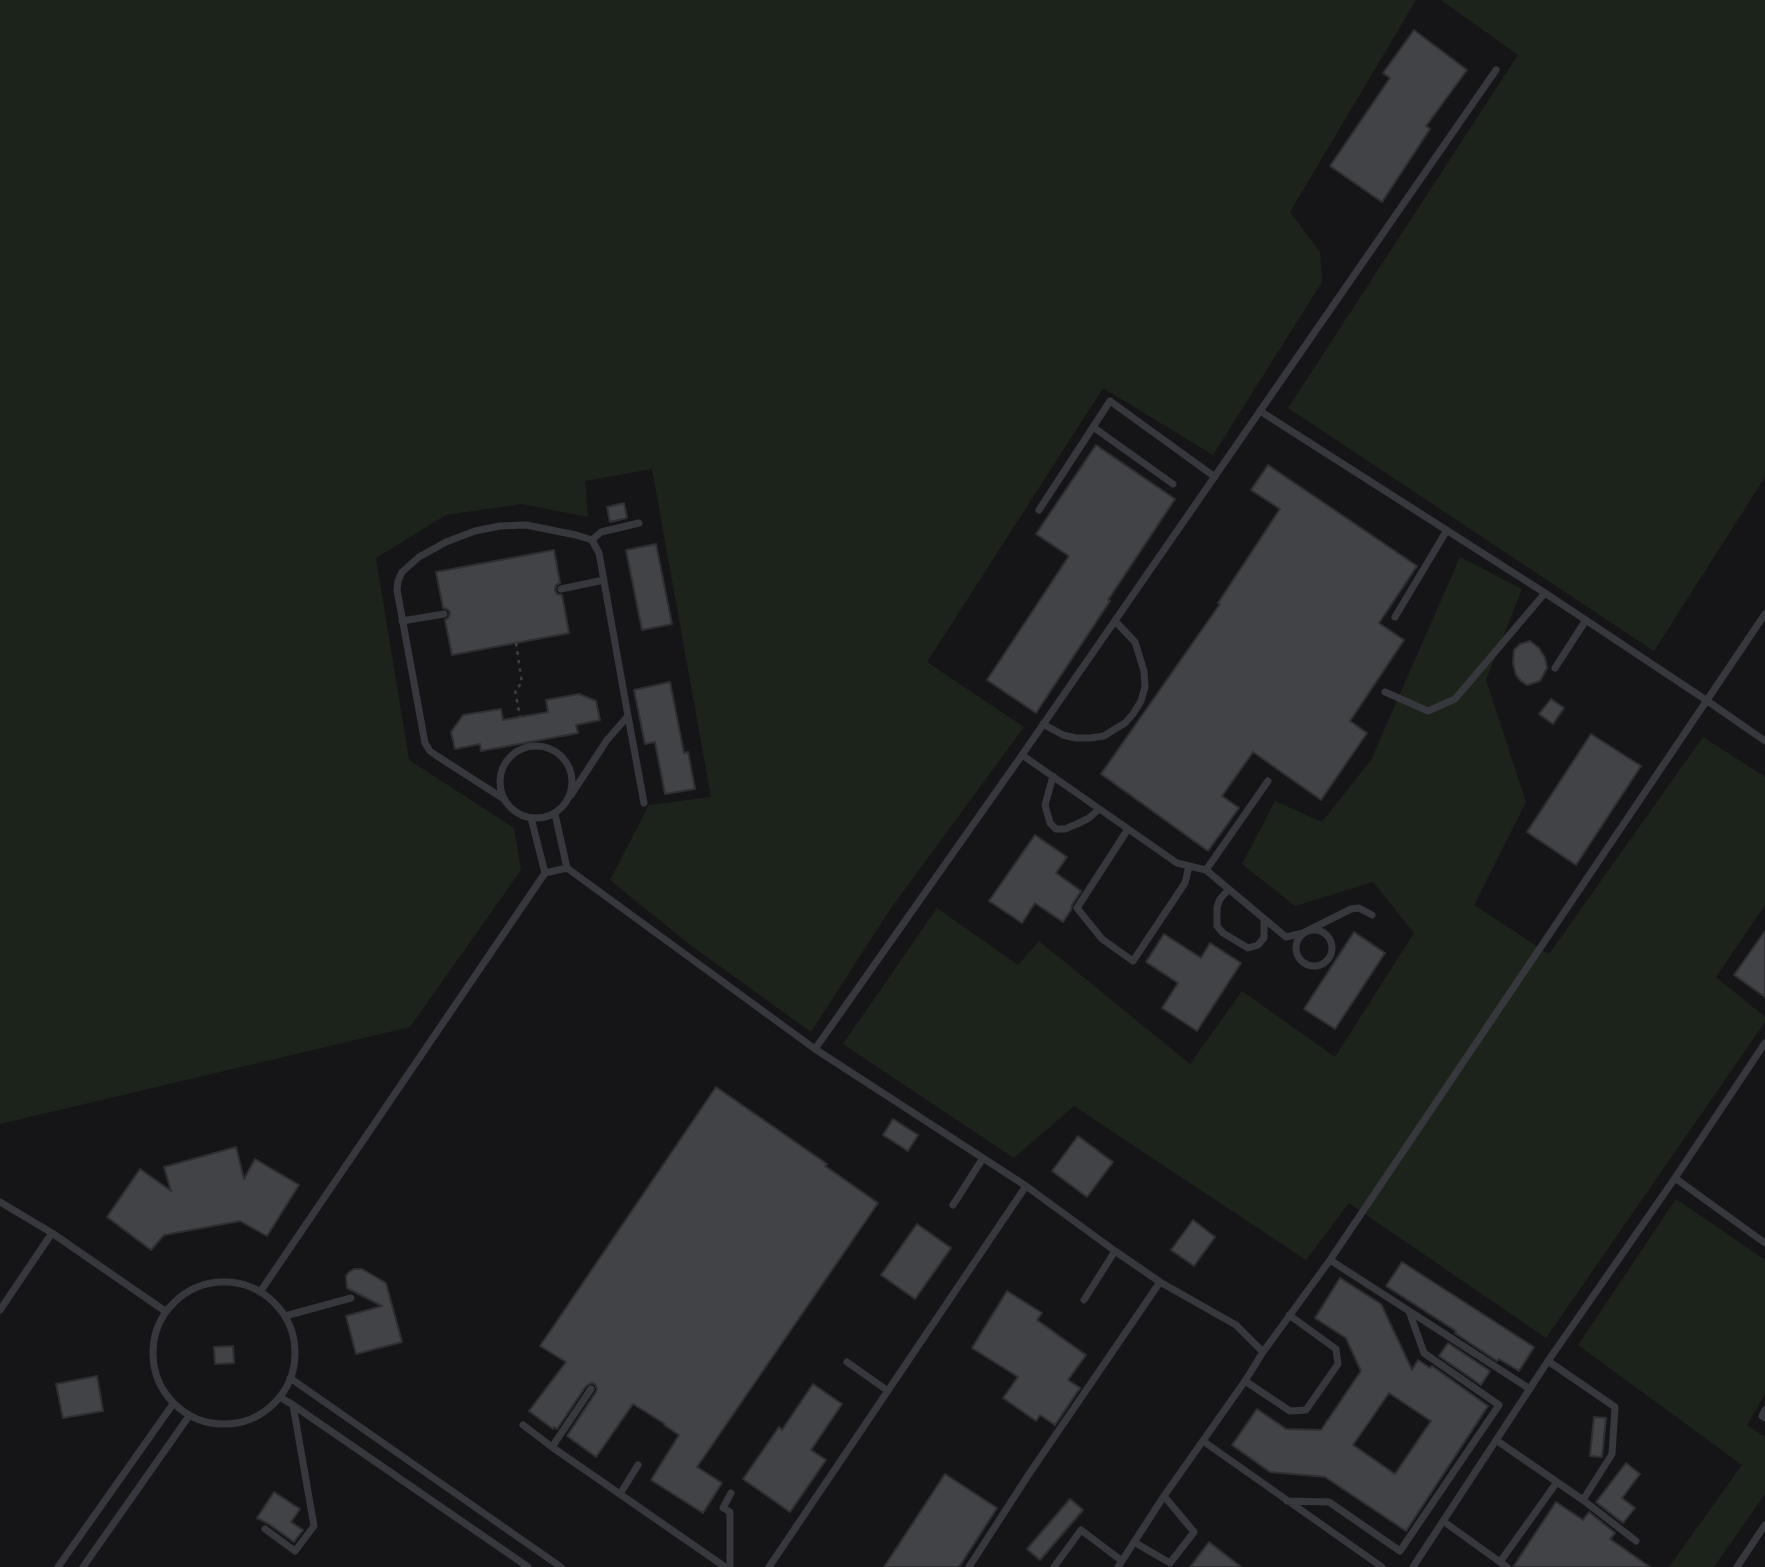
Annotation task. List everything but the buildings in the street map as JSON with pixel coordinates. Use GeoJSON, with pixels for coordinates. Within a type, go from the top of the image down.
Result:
{"type":"FeatureCollection","features":[{"type":"Feature","properties":{"kind":"lane"},"geometry":{"type":"LineString","coordinates":[[815,1049],[1044,724],[1496,70]]}},
{"type":"Feature","properties":{"kind":"lane"},"geometry":{"type":"LineString","coordinates":[[1039,510],[1110,401],[1215,477]]}},
{"type":"Feature","properties":{"kind":"lane"},"geometry":{"type":"LineString","coordinates":[[1260,411],[1545,593],[1765,741]]}},
{"type":"Feature","properties":{"kind":"lane"},"geometry":{"type":"LineString","coordinates":[[1093,427],[1173,484]]}},
{"type":"Feature","properties":{"kind":"lane"},"geometry":{"type":"LineString","coordinates":[[592,540],[601,532],[639,523]]}},
{"type":"Feature","properties":{"kind":"lane"},"geometry":{"type":"LineString","coordinates":[[504,799],[437,756],[425,743],[397,590],[402,572],[419,557],[446,542],[475,531],[526,525],[576,534],[592,540],[599,553],[644,803]]}},
{"type":"Feature","properties":{"kind":"lane"},"geometry":{"type":"LineString","coordinates":[[1395,617],[1447,530]]}},
{"type":"Feature","properties":{"kind":"lane"},"geometry":{"type":"LineString","coordinates":[[561,589],[604,580]]}},
{"type":"Feature","properties":{"kind":"lane"},"geometry":{"type":"LineString","coordinates":[[1385,692],[1428,711],[1455,699],[1545,593]]}},
{"type":"Feature","properties":{"kind":"lane"},"geometry":{"type":"LineString","coordinates":[[402,621],[444,614]]}},
{"type":"Feature","properties":{"kind":"lane"},"geometry":{"type":"LineString","coordinates":[[1054,1567],[1081,1530],[1120,1564],[1263,1352],[1330,1260],[1765,614]]}},
{"type":"Feature","properties":{"kind":"lane"},"geometry":{"type":"LineString","coordinates":[[1555,667],[1586,620]]}},
{"type":"Feature","properties":{"kind":"lane"},"geometry":{"type":"LineString","coordinates":[[1044,724],[1063,735],[1090,738],[1104,736],[1125,723],[1133,714],[1144,687],[1144,671],[1135,642],[1115,621]]}},
{"type":"Feature","properties":{"kind":"lane"},"geometry":{"type":"LineString","coordinates":[[571,795],[571,771],[557,752],[546,747],[522,748],[505,764],[500,788],[511,808],[520,815],[531,818],[544,818],[555,814],[565,806],[607,740],[628,716]]}},
{"type":"Feature","properties":{"kind":"lane"},"geometry":{"type":"LineString","coordinates":[[1022,755],[1177,863],[1206,870],[1286,937],[1303,933],[1315,930],[1321,931],[1330,939],[1332,951],[1326,961],[1316,966],[1310,965],[1298,954],[1297,943],[1303,933],[1350,909],[1359,908],[1371,915]]}},
{"type":"Feature","properties":{"kind":"lane"},"geometry":{"type":"LineString","coordinates":[[1053,776],[1045,805],[1050,823],[1056,829],[1077,824],[1099,809]]}},
{"type":"Feature","properties":{"kind":"lane"},"geometry":{"type":"LineString","coordinates":[[1206,870],[1268,780]]}},
{"type":"Feature","properties":{"kind":"lane"},"geometry":{"type":"LineString","coordinates":[[555,814],[567,868],[815,1049],[1026,1186],[1160,1282],[1236,1325],[1263,1352]]}},
{"type":"Feature","properties":{"kind":"lane"},"geometry":{"type":"LineString","coordinates":[[531,818],[545,873]]}},
{"type":"Feature","properties":{"kind":"lane"},"geometry":{"type":"LineString","coordinates":[[1128,829],[1077,908],[1102,939],[1133,961],[1185,883],[1189,866]]}},
{"type":"Feature","properties":{"kind":"lane"},"geometry":{"type":"LineString","coordinates":[[260,1292],[545,873],[567,868]]}},
{"type":"Feature","properties":{"kind":"lane"},"geometry":{"type":"LineString","coordinates":[[1229,889],[1217,907],[1217,926],[1223,933],[1248,947],[1258,945],[1264,938],[1264,918]]}},
{"type":"Feature","properties":{"kind":"lane"},"geometry":{"type":"LineString","coordinates":[[1413,1567],[1548,1361],[1765,1042]]}},
{"type":"Feature","properties":{"kind":"lane"},"geometry":{"type":"LineString","coordinates":[[953,1205],[983,1158]]}},
{"type":"Feature","properties":{"kind":"lane"},"geometry":{"type":"LineString","coordinates":[[1675,1178],[1765,1243]]}},
{"type":"Feature","properties":{"kind":"lane"},"geometry":{"type":"LineString","coordinates":[[769,1567],[1026,1186]]}},
{"type":"Feature","properties":{"kind":"lane"},"geometry":{"type":"LineString","coordinates":[[0,1202],[52,1233],[165,1311]]}},
{"type":"Feature","properties":{"kind":"lane"},"geometry":{"type":"LineString","coordinates":[[0,1310],[52,1233]]}},
{"type":"Feature","properties":{"kind":"lane"},"geometry":{"type":"LineString","coordinates":[[1083,1300],[1115,1251]]}},
{"type":"Feature","properties":{"kind":"lane"},"geometry":{"type":"LineString","coordinates":[[1330,1260],[1530,1389]]}},
{"type":"Feature","properties":{"kind":"lane"},"geometry":{"type":"LineString","coordinates":[[219,1282],[240,1283],[260,1292],[278,1306],[293,1336],[295,1357],[290,1378],[280,1397],[265,1412],[246,1421],[225,1425],[189,1416],[173,1404],[157,1379],[152,1356],[155,1333],[165,1311],[180,1296],[198,1286],[219,1282]]}},
{"type":"Feature","properties":{"kind":"lane"},"geometry":{"type":"LineString","coordinates":[[969,1567],[1160,1282]]}},
{"type":"Feature","properties":{"kind":"lane"},"geometry":{"type":"LineString","coordinates":[[285,1316],[351,1298]]}},
{"type":"Feature","properties":{"kind":"lane"},"geometry":{"type":"LineString","coordinates":[[1287,1501],[1329,1502],[1400,1550],[1499,1405],[1424,1353],[1409,1311]]}},
{"type":"Feature","properties":{"kind":"lane"},"geometry":{"type":"LineString","coordinates":[[1245,1381],[1290,1411],[1306,1410],[1338,1364],[1336,1349],[1289,1315]]}},
{"type":"Feature","properties":{"kind":"lane"},"geometry":{"type":"LineString","coordinates":[[1548,1361],[1615,1407],[1612,1454],[1583,1500]]}},
{"type":"Feature","properties":{"kind":"lane"},"geometry":{"type":"LineString","coordinates":[[847,1362],[888,1391]]}},
{"type":"Feature","properties":{"kind":"lane"},"geometry":{"type":"LineString","coordinates":[[290,1378],[561,1567]]}},
{"type":"Feature","properties":{"kind":"lane"},"geometry":{"type":"LineString","coordinates":[[552,1447],[591,1389]]}},
{"type":"Feature","properties":{"kind":"lane"},"geometry":{"type":"LineString","coordinates":[[280,1397],[528,1567]]}},
{"type":"Feature","properties":{"kind":"lane"},"geometry":{"type":"LineString","coordinates":[[58,1567],[173,1404]]}},
{"type":"Feature","properties":{"kind":"lane"},"geometry":{"type":"LineString","coordinates":[[265,1529],[295,1551],[314,1526],[293,1405]]}},
{"type":"Feature","properties":{"kind":"lane"},"geometry":{"type":"LineString","coordinates":[[1765,1410],[1762,1416],[1765,1418]]}},
{"type":"Feature","properties":{"kind":"lane"},"geometry":{"type":"LineString","coordinates":[[83,1567],[189,1416]]}},
{"type":"Feature","properties":{"kind":"lane"},"geometry":{"type":"LineString","coordinates":[[523,1424],[725,1567]]}},
{"type":"Feature","properties":{"kind":"lane"},"geometry":{"type":"LineString","coordinates":[[1496,1440],[1583,1500],[1636,1541]]}},
{"type":"Feature","properties":{"kind":"lane"},"geometry":{"type":"LineString","coordinates":[[1203,1441],[1382,1567]]}},
{"type":"Feature","properties":{"kind":"lane"},"geometry":{"type":"LineString","coordinates":[[620,1494],[638,1465]]}},
{"type":"Feature","properties":{"kind":"lane"},"geometry":{"type":"LineString","coordinates":[[1443,1521],[1503,1565],[1557,1482]]}},
{"type":"Feature","properties":{"kind":"lane"},"geometry":{"type":"LineString","coordinates":[[730,1567],[730,1513],[723,1508],[731,1493]]}},
{"type":"Feature","properties":{"kind":"lane"},"geometry":{"type":"LineString","coordinates":[[1134,1542],[1170,1563],[1194,1532],[1164,1496]]}},
{"type":"Feature","properties":{"kind":"lane"},"geometry":{"type":"LineString","coordinates":[[1737,1567],[1765,1525]]}},
{"type":"Feature","properties":{"kind":"path"},"geometry":{"type":"LineString","coordinates":[[516,643],[522,683],[515,690],[520,716]]}},
{"type":"Feature","properties":{"kind":"shaded area"},"geometry":{"type":"Polygon","coordinates":[[[0,0],[1416,0],[1290,212],[1320,252],[1322,282],[1213,455],[1103,388],[927,662],[1024,727],[891,908],[811,1032],[689,944],[610,880],[649,805],[711,797],[652,469],[585,481],[588,517],[522,504],[446,515],[376,558],[409,760],[514,828],[521,870],[410,1027],[0,1124],[0,0]]]}},
{"type":"Feature","properties":{"kind":"shaded area"},"geometry":{"type":"Polygon","coordinates":[[[1441,0],[1765,0],[1765,477],[1654,651],[1288,408],[1518,55],[1441,0]]]}},
{"type":"Feature","properties":{"kind":"shaded area"},"geometry":{"type":"Polygon","coordinates":[[[1460,557],[1522,589],[1486,680],[1526,802],[1474,905],[1549,954],[1703,737],[1765,777],[1765,905],[1716,977],[1765,1017],[1765,1022],[1546,1338],[1349,1203],[1306,1260],[1074,1106],[1014,1158],[843,1044],[937,908],[1018,965],[1039,941],[1190,1064],[1242,991],[1335,1057],[1414,933],[1373,882],[1295,906],[1242,864],[1275,801],[1322,822],[1371,760],[1460,557]]]}},
{"type":"Feature","properties":{"kind":"shaded area"},"geometry":{"type":"Polygon","coordinates":[[[1676,1199],[1765,1260],[1765,1394],[1747,1425],[1765,1437],[1765,1494],[1714,1567],[1669,1567],[1742,1465],[1578,1345],[1676,1199]]]}}]}
